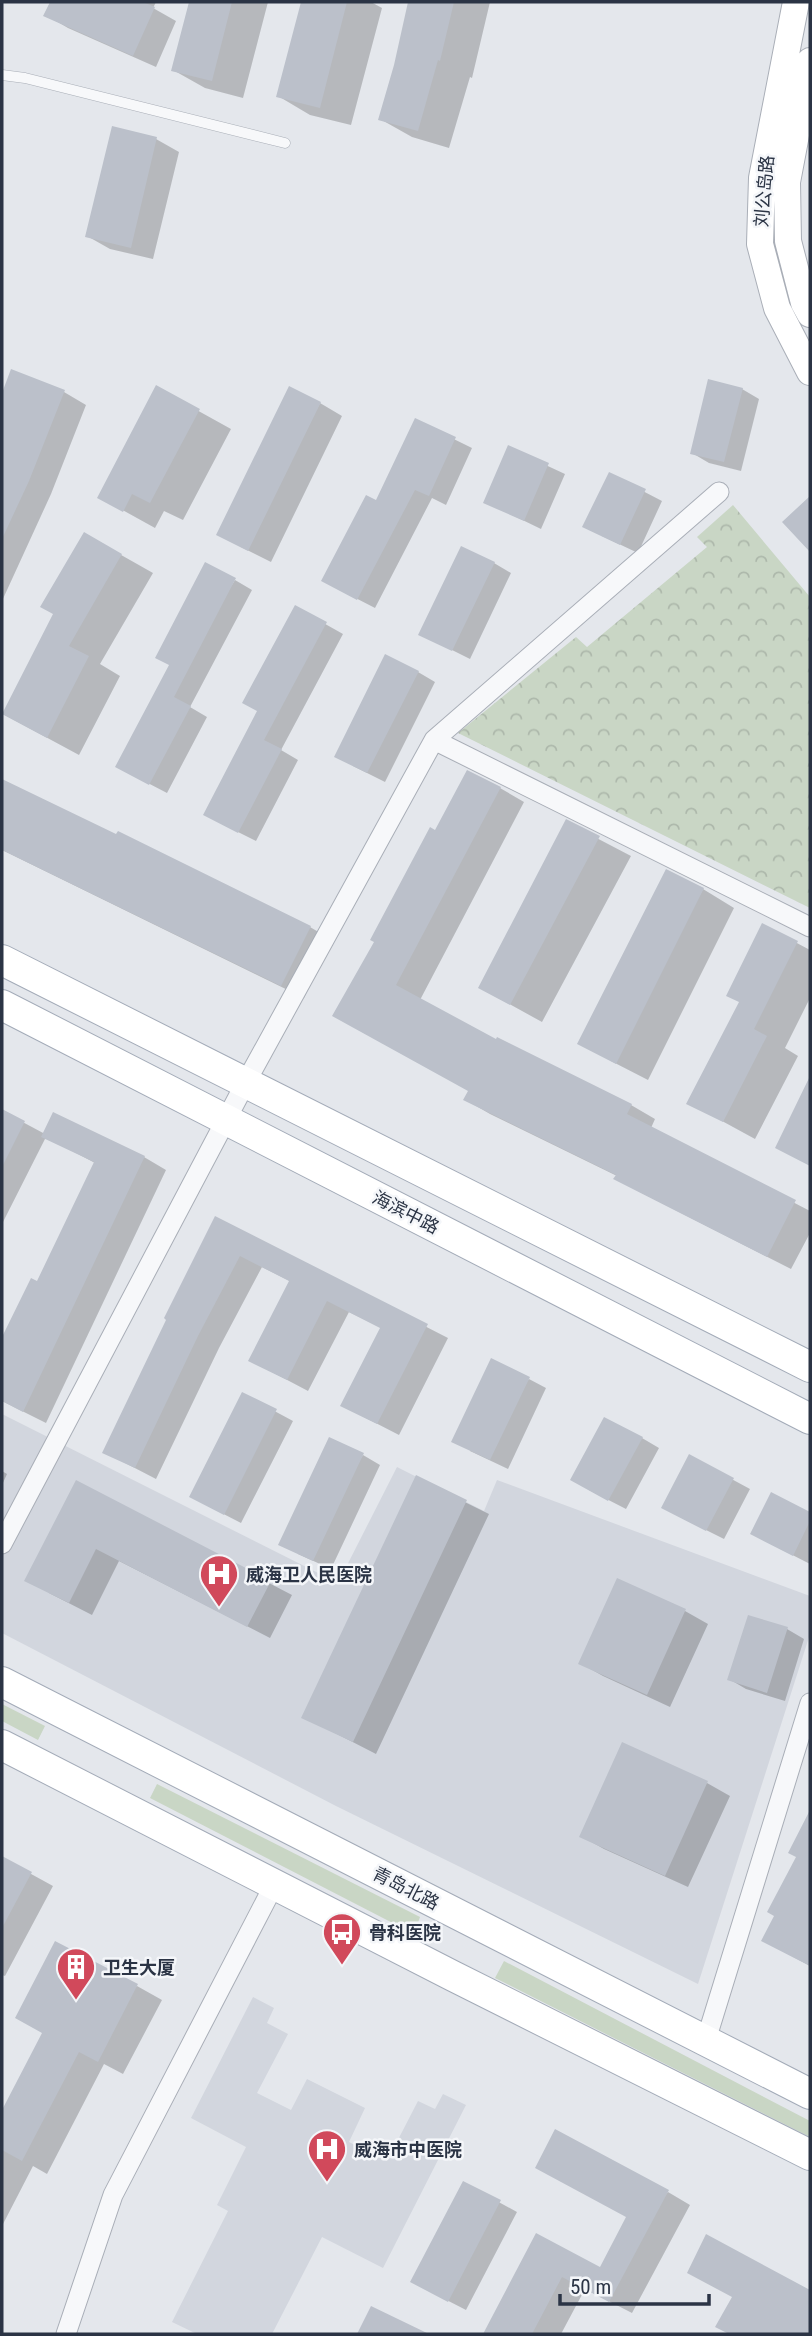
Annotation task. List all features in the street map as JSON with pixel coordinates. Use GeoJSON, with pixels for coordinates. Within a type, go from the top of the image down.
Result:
{"type":"FeatureCollection","features":[{"type":"Feature","properties":{"kind":"main road","name":"刘公岛路"},"geometry":{"type":"LineString","coordinates":[[796,2],[762,178],[760,244],[777,308],[810,372]]}},
{"type":"Feature","properties":{"kind":"main road","name":"刘公岛路"},"geometry":{"type":"LineString","coordinates":[[810,61],[787,182],[788,242],[804,303],[810,314]]}},
{"type":"Feature","properties":{"kind":"main road"},"geometry":{"type":"LineString","coordinates":[[2,960],[810,1367]]}},
{"type":"Feature","properties":{"kind":"main road","name":"海滨中路"},"geometry":{"type":"LineString","coordinates":[[2,1005],[810,1419]]}},
{"type":"Feature","properties":{"kind":"main road","name":"青岛北路"},"geometry":{"type":"LineString","coordinates":[[2,1682],[810,2094]]}},
{"type":"Feature","properties":{"kind":"main road"},"geometry":{"type":"LineString","coordinates":[[2,1745],[810,2155]]}},
{"type":"Feature","properties":{"kind":"street"},"geometry":{"type":"LineString","coordinates":[[2,1544],[246,1082],[434,740],[719,492]]}},
{"type":"Feature","properties":{"kind":"street"},"geometry":{"type":"LineString","coordinates":[[434,740],[810,927]]}},
{"type":"Feature","properties":{"kind":"street"},"geometry":{"type":"LineString","coordinates":[[706,2040],[810,1703]]}},
{"type":"Feature","properties":{"kind":"street"},"geometry":{"type":"LineString","coordinates":[[66,2334],[113,2195],[274,1885]]}},
{"type":"Feature","properties":{"kind":"lane"},"geometry":{"type":"LineString","coordinates":[[2,75],[25,78],[285,143]]}},
{"type":"Feature","properties":{"kind":"shaded area"},"geometry":{"type":"Polygon","coordinates":[[[2,1414],[338,1583],[397,1467],[484,1511],[497,1480],[810,1596],[810,1634],[698,1984],[336,1806],[2,1633],[2,1414]]]}},
{"type":"Feature","properties":{"kind":"shaded area","name":"威海市中医院"},"geometry":{"type":"Polygon","coordinates":[[[253,1997],[274,2008],[267,2023],[288,2034],[257,2093],[291,2110],[307,2079],[365,2108],[349,2142],[387,2161],[418,2101],[435,2109],[443,2094],[466,2105],[383,2268],[322,2237],[272,2334],[197,2334],[172,2322],[228,2211],[217,2205],[246,2147],[191,2118],[253,1997]]]}},
{"type":"Feature","properties":{"kind":"green space"},"geometry":{"type":"Polygon","coordinates":[[[733,505],[810,597],[810,908],[458,733],[576,637],[587,647],[707,547],[697,537],[733,505]]]}},
{"type":"Feature","properties":{"kind":"green space"},"geometry":{"type":"Polygon","coordinates":[[[2,1704],[45,1726],[38,1740],[2,1721],[2,1704]]]}},
{"type":"Feature","properties":{"kind":"green space"},"geometry":{"type":"Polygon","coordinates":[[[157,1784],[420,1917],[414,1934],[150,1798],[157,1784]]]}},
{"type":"Feature","properties":{"kind":"green space"},"geometry":{"type":"Polygon","coordinates":[[[504,1961],[810,2121],[810,2137],[495,1978],[504,1961]]]}},
{"type":"Feature","properties":{"kind":"building"},"geometry":{"type":"Polygon","coordinates":[[[50,2],[143,2],[155,7],[133,56],[43,16],[50,2]]]}},
{"type":"Feature","properties":{"kind":"building"},"geometry":{"type":"Polygon","coordinates":[[[189,2],[232,2],[212,81],[171,71],[189,2]]]}},
{"type":"Feature","properties":{"kind":"building"},"geometry":{"type":"Polygon","coordinates":[[[301,2],[347,2],[320,108],[276,97],[301,2]]]}},
{"type":"Feature","properties":{"kind":"building"},"geometry":{"type":"Polygon","coordinates":[[[408,2],[454,2],[440,61],[438,60],[418,131],[378,120],[408,2]]]}},
{"type":"Feature","properties":{"kind":"building"},"geometry":{"type":"Polygon","coordinates":[[[112,126],[157,137],[131,248],[85,237],[112,126]]]}},
{"type":"Feature","properties":{"kind":"building"},"geometry":{"type":"Polygon","coordinates":[[[11,369],[65,390],[29,481],[2,539],[2,393],[11,369]]]}},
{"type":"Feature","properties":{"kind":"building"},"geometry":{"type":"Polygon","coordinates":[[[708,379],[743,388],[724,462],[690,454],[708,379]]]}},
{"type":"Feature","properties":{"kind":"building"},"geometry":{"type":"Polygon","coordinates":[[[156,385],[200,409],[150,503],[132,494],[123,512],[97,498],[156,385]]]}},
{"type":"Feature","properties":{"kind":"building"},"geometry":{"type":"Polygon","coordinates":[[[289,386],[321,402],[248,551],[216,535],[289,386]]]}},
{"type":"Feature","properties":{"kind":"building"},"geometry":{"type":"Polygon","coordinates":[[[415,418],[456,437],[429,496],[415,490],[357,600],[321,581],[366,495],[376,500],[415,418]]]}},
{"type":"Feature","properties":{"kind":"building"},"geometry":{"type":"Polygon","coordinates":[[[508,445],[549,463],[524,521],[483,503],[508,445]]]}},
{"type":"Feature","properties":{"kind":"building"},"geometry":{"type":"Polygon","coordinates":[[[609,472],[646,489],[620,545],[582,527],[609,472]]]}},
{"type":"Feature","properties":{"kind":"building"},"geometry":{"type":"Polygon","coordinates":[[[810,496],[810,552],[782,522],[810,496]]]}},
{"type":"Feature","properties":{"kind":"building"},"geometry":{"type":"Polygon","coordinates":[[[84,532],[122,554],[69,646],[89,656],[47,738],[2,714],[53,614],[40,607],[84,532]]]}},
{"type":"Feature","properties":{"kind":"building"},"geometry":{"type":"Polygon","coordinates":[[[461,546],[495,562],[452,651],[418,635],[461,546]]]}},
{"type":"Feature","properties":{"kind":"building"},"geometry":{"type":"Polygon","coordinates":[[[205,562],[236,578],[174,697],[191,706],[149,785],[115,767],[169,665],[155,658],[205,562]]]}},
{"type":"Feature","properties":{"kind":"building"},"geometry":{"type":"Polygon","coordinates":[[[295,605],[327,622],[264,740],[282,749],[238,833],[203,815],[257,711],[242,703],[295,605]]]}},
{"type":"Feature","properties":{"kind":"building"},"geometry":{"type":"Polygon","coordinates":[[[385,654],[419,671],[367,773],[334,757],[385,654]]]}},
{"type":"Feature","properties":{"kind":"building"},"geometry":{"type":"Polygon","coordinates":[[[467,770],[501,787],[396,985],[496,1039],[497,1037],[632,1104],[627,1114],[796,1200],[767,1257],[613,1179],[616,1175],[463,1100],[468,1091],[332,1016],[374,942],[370,940],[430,827],[435,830],[467,770]]]}},
{"type":"Feature","properties":{"kind":"building"},"geometry":{"type":"Polygon","coordinates":[[[2,779],[116,834],[118,831],[311,926],[281,986],[2,850],[2,779]]]}},
{"type":"Feature","properties":{"kind":"building"},"geometry":{"type":"Polygon","coordinates":[[[566,819],[600,836],[510,1005],[478,988],[566,819]]]}},
{"type":"Feature","properties":{"kind":"building"},"geometry":{"type":"Polygon","coordinates":[[[666,869],[704,888],[616,1064],[577,1044],[666,869]]]}},
{"type":"Feature","properties":{"kind":"building"},"geometry":{"type":"Polygon","coordinates":[[[762,923],[798,941],[754,1029],[767,1036],[723,1122],[686,1104],[739,1002],[726,996],[762,923]]]}},
{"type":"Feature","properties":{"kind":"building"},"geometry":{"type":"Polygon","coordinates":[[[810,1076],[810,1166],[775,1148],[810,1076]]]}},
{"type":"Feature","properties":{"kind":"building"},"geometry":{"type":"Polygon","coordinates":[[[2,1109],[25,1121],[2,1167],[2,1109]]]}},
{"type":"Feature","properties":{"kind":"building"},"geometry":{"type":"Polygon","coordinates":[[[53,1112],[145,1156],[23,1412],[2,1401],[2,1337],[31,1278],[37,1281],[94,1162],[41,1137],[53,1112]]]}},
{"type":"Feature","properties":{"kind":"building"},"geometry":{"type":"Polygon","coordinates":[[[215,1216],[428,1324],[377,1424],[340,1406],[380,1328],[327,1301],[287,1380],[248,1361],[289,1281],[240,1256],[198,1336],[135,1468],[102,1453],[166,1320],[164,1318],[215,1216]]]}},
{"type":"Feature","properties":{"kind":"building"},"geometry":{"type":"Polygon","coordinates":[[[491,1358],[530,1377],[490,1460],[451,1442],[491,1358]]]}},
{"type":"Feature","properties":{"kind":"building"},"geometry":{"type":"Polygon","coordinates":[[[242,1392],[277,1409],[224,1515],[189,1497],[242,1392]]]}},
{"type":"Feature","properties":{"kind":"building"},"geometry":{"type":"Polygon","coordinates":[[[604,1417],[643,1437],[608,1501],[570,1480],[604,1417]]]}},
{"type":"Feature","properties":{"kind":"building"},"geometry":{"type":"Polygon","coordinates":[[[329,1437],[364,1453],[313,1561],[278,1545],[329,1437]]]}},
{"type":"Feature","properties":{"kind":"building"},"geometry":{"type":"Polygon","coordinates":[[[689,1454],[734,1478],[706,1531],[661,1508],[689,1454]]]}},
{"type":"Feature","properties":{"kind":"building"},"geometry":{"type":"Polygon","coordinates":[[[416,1475],[467,1500],[353,1742],[301,1718],[416,1475]]]}},
{"type":"Feature","properties":{"kind":"building"},"geometry":{"type":"Polygon","coordinates":[[[76,1480],[271,1581],[247,1627],[96,1549],[69,1603],[24,1581],[76,1480]]]}},
{"type":"Feature","properties":{"kind":"building"},"geometry":{"type":"Polygon","coordinates":[[[771,1492],[810,1512],[810,1521],[793,1556],[750,1534],[771,1492]]]}},
{"type":"Feature","properties":{"kind":"building"},"geometry":{"type":"Polygon","coordinates":[[[617,1578],[686,1609],[647,1695],[578,1664],[617,1578]]]}},
{"type":"Feature","properties":{"kind":"building"},"geometry":{"type":"Polygon","coordinates":[[[748,1615],[788,1627],[767,1693],[727,1680],[748,1615]]]}},
{"type":"Feature","properties":{"kind":"building"},"geometry":{"type":"Polygon","coordinates":[[[622,1742],[708,1781],[665,1876],[579,1837],[622,1742]]]}},
{"type":"Feature","properties":{"kind":"building"},"geometry":{"type":"Polygon","coordinates":[[[810,1810],[810,1966],[761,1941],[774,1916],[767,1912],[796,1857],[788,1853],[810,1810]]]}},
{"type":"Feature","properties":{"kind":"building"},"geometry":{"type":"Polygon","coordinates":[[[2,1856],[32,1872],[2,1928],[2,1856]]]}},
{"type":"Feature","properties":{"kind":"building","name":"卫生大厦"},"geometry":{"type":"Polygon","coordinates":[[[55,1941],[138,1984],[98,2062],[79,2052],[22,2161],[2,2150],[2,2110],[42,2033],[15,2018],[55,1941]]]}},
{"type":"Feature","properties":{"kind":"building"},"geometry":{"type":"Polygon","coordinates":[[[555,2129],[669,2190],[609,2302],[562,2277],[532,2334],[483,2334],[536,2233],[600,2267],[626,2217],[535,2168],[555,2129]]]}},
{"type":"Feature","properties":{"kind":"building"},"geometry":{"type":"Polygon","coordinates":[[[463,2181],[501,2200],[448,2302],[410,2282],[463,2181]]]}},
{"type":"Feature","properties":{"kind":"building"},"geometry":{"type":"Polygon","coordinates":[[[706,2234],[810,2290],[810,2334],[729,2334],[715,2327],[732,2297],[687,2273],[706,2234]]]}},
{"type":"Feature","properties":{"kind":"building"},"geometry":{"type":"Polygon","coordinates":[[[371,2306],[429,2334],[357,2334],[371,2306]]]}},
{"type":"Feature","properties":{"kind":"place","name":"威海卫人民医院"},"geometry":{"type":"Point","coordinates":[219,1608]}},
{"type":"Feature","properties":{"kind":"place","name":"骨科医院"},"geometry":{"type":"Point","coordinates":[342,1966]}},
{"type":"Feature","properties":{"kind":"place","name":"卫生大厦"},"geometry":{"type":"Point","coordinates":[76,2001]}},
{"type":"Feature","properties":{"kind":"place","name":"威海市中医院"},"geometry":{"type":"Point","coordinates":[327,2183]}}]}
